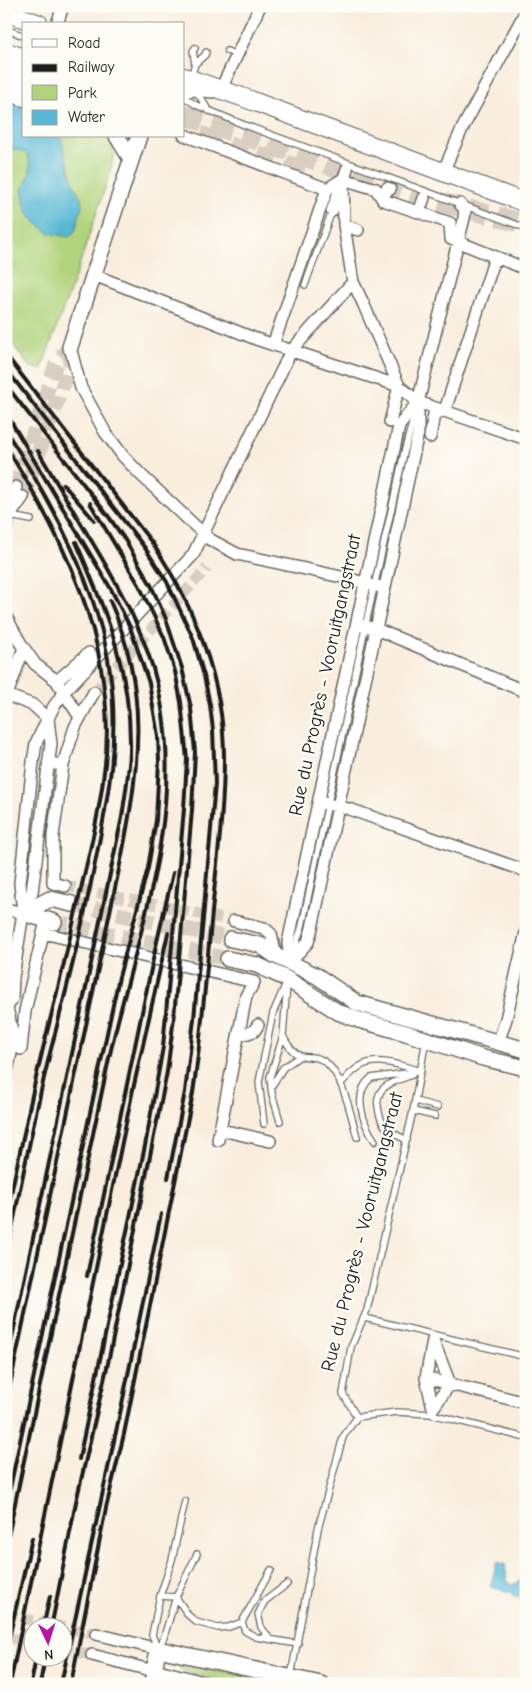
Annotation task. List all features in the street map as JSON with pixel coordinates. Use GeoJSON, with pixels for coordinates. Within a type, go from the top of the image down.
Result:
{"type":"FeatureCollection","features":[{"type":"Feature","properties":{"kind":"highway"},"geometry":{"type":"LineString","coordinates":[[6,53],[22,59]]}},
{"type":"Feature","properties":{"kind":"highway"},"geometry":{"type":"LineString","coordinates":[[6,72],[22,77]]}},
{"type":"Feature","properties":{"kind":"highway"},"geometry":{"type":"LineString","coordinates":[[6,89],[22,95]]}},
{"type":"Feature","properties":{"kind":"main road"},"geometry":{"type":"LineString","coordinates":[[6,12],[34,22]]}},
{"type":"Feature","properties":{"kind":"main road"},"geometry":{"type":"LineString","coordinates":[[188,83],[242,98],[526,203]]}},
{"type":"Feature","properties":{"kind":"street"},"geometry":{"type":"LineString","coordinates":[[58,22],[63,6]]}},
{"type":"Feature","properties":{"kind":"street"},"geometry":{"type":"LineString","coordinates":[[220,91],[232,53],[260,6]]}},
{"type":"Feature","properties":{"kind":"street"},"geometry":{"type":"LineString","coordinates":[[443,172],[462,129],[526,11]]}},
{"type":"Feature","properties":{"kind":"street"},"geometry":{"type":"LineString","coordinates":[[185,135],[327,189]]}},
{"type":"Feature","properties":{"kind":"street"},"geometry":{"type":"LineString","coordinates":[[118,138],[131,159]]}},
{"type":"Feature","properties":{"kind":"street"},"geometry":{"type":"LineString","coordinates":[[138,138],[70,347],[81,388],[105,432],[123,456],[204,534],[218,545],[238,554],[375,585]]}},
{"type":"Feature","properties":{"kind":"street"},"geometry":{"type":"LineString","coordinates":[[273,344],[327,189],[346,170]]}},
{"type":"Feature","properties":{"kind":"street"},"geometry":{"type":"LineString","coordinates":[[346,170],[376,189],[383,200],[450,223],[451,239],[526,269]]}},
{"type":"Feature","properties":{"kind":"street"},"geometry":{"type":"LineString","coordinates":[[332,211],[346,170]]}},
{"type":"Feature","properties":{"kind":"street"},"geometry":{"type":"LineString","coordinates":[[346,170],[344,225],[353,282],[399,386],[390,422]]}},
{"type":"Feature","properties":{"kind":"street"},"geometry":{"type":"LineString","coordinates":[[383,200],[387,188],[390,189]]}},
{"type":"Feature","properties":{"kind":"street"},"geometry":{"type":"LineString","coordinates":[[419,212],[424,198]]}},
{"type":"Feature","properties":{"kind":"street"},"geometry":{"type":"LineString","coordinates":[[460,204],[464,210],[464,218]]}},
{"type":"Feature","properties":{"kind":"street"},"geometry":{"type":"LineString","coordinates":[[418,402],[464,218],[467,211],[474,209]]}},
{"type":"Feature","properties":{"kind":"street"},"geometry":{"type":"LineString","coordinates":[[344,225],[358,230]]}},
{"type":"Feature","properties":{"kind":"street"},"geometry":{"type":"LineString","coordinates":[[445,410],[495,258]]}},
{"type":"Feature","properties":{"kind":"street"},"geometry":{"type":"LineString","coordinates":[[94,276],[256,339],[399,386],[418,402],[526,439]]}},
{"type":"Feature","properties":{"kind":"street"},"geometry":{"type":"LineString","coordinates":[[6,1075],[14,1040],[7,1008],[12,999],[13,977],[23,913],[32,892],[51,744],[48,718],[54,706],[70,685],[193,555],[291,351],[353,282]]}},
{"type":"Feature","properties":{"kind":"street","name":"Rue du Progrès - Vooruitgangstraat"},"geometry":{"type":"LineString","coordinates":[[283,959],[308,942],[312,928],[328,804],[375,585],[399,426],[418,402]]}},
{"type":"Feature","properties":{"kind":"street","name":"Rue du Progrès - Vooruitgangstraat"},"geometry":{"type":"LineString","coordinates":[[288,979],[283,959],[328,804],[375,585],[418,432],[418,402]]}},
{"type":"Feature","properties":{"kind":"street"},"geometry":{"type":"LineString","coordinates":[[430,437],[434,414],[445,410]]}},
{"type":"Feature","properties":{"kind":"street"},"geometry":{"type":"LineString","coordinates":[[6,529],[16,487]]}},
{"type":"Feature","properties":{"kind":"street"},"geometry":{"type":"LineString","coordinates":[[10,516],[23,497]]}},
{"type":"Feature","properties":{"kind":"street"},"geometry":{"type":"LineString","coordinates":[[6,617],[24,648],[36,664],[58,683],[89,653]]}},
{"type":"Feature","properties":{"kind":"street"},"geometry":{"type":"LineString","coordinates":[[366,626],[526,692]]}},
{"type":"Feature","properties":{"kind":"street"},"geometry":{"type":"LineString","coordinates":[[24,648],[7,693],[33,705],[48,718]]}},
{"type":"Feature","properties":{"kind":"street"},"geometry":{"type":"LineString","coordinates":[[65,886],[53,883],[53,836],[57,764],[67,749],[80,717],[94,692]]}},
{"type":"Feature","properties":{"kind":"street"},"geometry":{"type":"LineString","coordinates":[[68,700],[80,717]]}},
{"type":"Feature","properties":{"kind":"street"},"geometry":{"type":"LineString","coordinates":[[328,804],[526,871]]}},
{"type":"Feature","properties":{"kind":"street"},"geometry":{"type":"LineString","coordinates":[[39,864],[53,866]]}},
{"type":"Feature","properties":{"kind":"street"},"geometry":{"type":"LineString","coordinates":[[23,913],[50,899],[72,904]]}},
{"type":"Feature","properties":{"kind":"street"},"geometry":{"type":"LineString","coordinates":[[6,909],[23,913],[46,928],[254,982],[246,996],[219,1135],[270,1141]]}},
{"type":"Feature","properties":{"kind":"street"},"geometry":{"type":"LineString","coordinates":[[234,921],[264,928],[271,934],[283,959]]}},
{"type":"Feature","properties":{"kind":"street"},"geometry":{"type":"LineString","coordinates":[[25,936],[46,928]]}},
{"type":"Feature","properties":{"kind":"street"},"geometry":{"type":"LineString","coordinates":[[21,1048],[25,1011],[46,928]]}},
{"type":"Feature","properties":{"kind":"street"},"geometry":{"type":"LineString","coordinates":[[498,1043],[506,1020],[526,932]]}},
{"type":"Feature","properties":{"kind":"street"},"geometry":{"type":"LineString","coordinates":[[231,939],[260,945],[317,976],[357,1003],[526,1050]]}},
{"type":"Feature","properties":{"kind":"street"},"geometry":{"type":"LineString","coordinates":[[228,959],[257,965],[288,979],[338,1012],[359,1020],[483,1058],[526,1068]]}},
{"type":"Feature","properties":{"kind":"street"},"geometry":{"type":"LineString","coordinates":[[238,1036],[254,1031],[258,1025]]}},
{"type":"Feature","properties":{"kind":"street"},"geometry":{"type":"LineString","coordinates":[[432,1340],[450,1384],[433,1408],[426,1378],[432,1340]]}},
{"type":"Feature","properties":{"kind":"street"},"geometry":{"type":"LineString","coordinates":[[426,1378],[526,1403]]}},
{"type":"Feature","properties":{"kind":"street"},"geometry":{"type":"LineString","coordinates":[[96,1634],[290,1680],[321,1684]]}},
{"type":"Feature","properties":{"kind":"street"},"geometry":{"type":"LineString","coordinates":[[152,1678],[158,1649]]}},
{"type":"Feature","properties":{"kind":"street"},"geometry":{"type":"LineString","coordinates":[[92,1655],[152,1678],[203,1684]]}},
{"type":"Feature","properties":{"kind":"lane"},"geometry":{"type":"LineString","coordinates":[[6,30],[22,35]]}},
{"type":"Feature","properties":{"kind":"lane"},"geometry":{"type":"LineString","coordinates":[[195,48],[188,83],[209,111],[346,170],[460,204],[525,226]]}},
{"type":"Feature","properties":{"kind":"lane"},"geometry":{"type":"LineString","coordinates":[[188,83],[206,52]]}},
{"type":"Feature","properties":{"kind":"lane"},"geometry":{"type":"LineString","coordinates":[[188,83],[209,111]]}},
{"type":"Feature","properties":{"kind":"lane"},"geometry":{"type":"LineString","coordinates":[[305,285],[332,211]]}},
{"type":"Feature","properties":{"kind":"lane"},"geometry":{"type":"LineString","coordinates":[[10,516],[31,520]]}},
{"type":"Feature","properties":{"kind":"lane"},"geometry":{"type":"LineString","coordinates":[[280,1121],[272,1094],[270,1077],[283,1036],[288,979]]}},
{"type":"Feature","properties":{"kind":"lane"},"geometry":{"type":"LineString","coordinates":[[264,1124],[259,1082],[273,1013],[288,979]]}},
{"type":"Feature","properties":{"kind":"lane","name":"Rue du Progrès - Vooruitgangstraat"},"geometry":{"type":"LineString","coordinates":[[357,1418],[343,1394],[346,1372],[351,1347],[365,1318],[407,1140],[430,1023]]}},
{"type":"Feature","properties":{"kind":"lane"},"geometry":{"type":"LineString","coordinates":[[283,1036],[290,1049],[300,1056],[320,1058],[328,1064],[341,1083],[357,1137]]}},
{"type":"Feature","properties":{"kind":"lane"},"geometry":{"type":"LineString","coordinates":[[271,1087],[282,1068],[300,1056]]}},
{"type":"Feature","properties":{"kind":"lane"},"geometry":{"type":"LineString","coordinates":[[341,1083],[360,1066],[374,1062],[394,1064],[421,1071]]}},
{"type":"Feature","properties":{"kind":"lane"},"geometry":{"type":"LineString","coordinates":[[407,1140],[392,1133],[381,1123],[378,1098],[380,1092],[388,1084],[421,1071]]}},
{"type":"Feature","properties":{"kind":"lane"},"geometry":{"type":"LineString","coordinates":[[375,1141],[364,1123],[361,1093],[365,1083],[371,1078],[421,1071]]}},
{"type":"Feature","properties":{"kind":"lane"},"geometry":{"type":"LineString","coordinates":[[415,1101],[438,1107]]}},
{"type":"Feature","properties":{"kind":"lane"},"geometry":{"type":"LineString","coordinates":[[413,1111],[436,1116]]}},
{"type":"Feature","properties":{"kind":"lane"},"geometry":{"type":"LineString","coordinates":[[365,1318],[526,1357]]}},
{"type":"Feature","properties":{"kind":"lane"},"geometry":{"type":"LineString","coordinates":[[290,1680],[318,1529],[343,1437],[357,1418],[396,1412],[432,1414],[526,1438]]}},
{"type":"Feature","properties":{"kind":"lane"},"geometry":{"type":"LineString","coordinates":[[158,1649],[152,1635],[160,1596],[172,1560],[185,1501]]}},
{"type":"Feature","properties":{"kind":"lane"},"geometry":{"type":"LineString","coordinates":[[158,1649],[164,1638],[176,1597],[196,1554]]}},
{"type":"Feature","properties":{"kind":"lane"},"geometry":{"type":"LineString","coordinates":[[176,1597],[184,1611],[196,1622],[218,1628],[229,1627],[242,1622],[271,1570]]}},
{"type":"Feature","properties":{"kind":"lane"},"geometry":{"type":"LineString","coordinates":[[270,1640],[261,1627],[258,1614],[266,1601],[287,1584]]}},
{"type":"Feature","properties":{"kind":"lane"},"geometry":{"type":"LineString","coordinates":[[160,1596],[176,1597]]}},
{"type":"Feature","properties":{"kind":"lane"},"geometry":{"type":"LineString","coordinates":[[242,1622],[245,1631],[256,1637],[298,1644]]}},
{"type":"Feature","properties":{"kind":"green space"},"geometry":{"type":"Polygon","coordinates":[[[6,95],[22,100],[22,138],[109,138],[114,154],[110,173],[78,269],[41,370],[29,366],[6,335],[6,95]]]}},
{"type":"Feature","properties":{"kind":"green space"},"geometry":{"type":"Polygon","coordinates":[[[181,1662],[262,1678],[261,1684],[234,1684],[183,1671],[179,1668],[181,1662]]]}},
{"type":"Feature","properties":{"kind":"water"},"geometry":{"type":"Polygon","coordinates":[[[6,101],[22,106],[22,138],[61,138],[82,206],[75,231],[69,237],[49,233],[31,218],[26,209],[22,189],[30,172],[27,153],[6,147],[6,101]]]}},
{"type":"Feature","properties":{"kind":"water"},"geometry":{"type":"Polygon","coordinates":[[[497,1562],[505,1564],[507,1580],[511,1585],[517,1583],[526,1571],[526,1586],[522,1599],[513,1596],[513,1593],[490,1587],[497,1562]]]}},
{"type":"Feature","properties":{"kind":"tunnel"},"geometry":{"type":"LineString","coordinates":[[185,115],[428,199],[526,224]]}},
{"type":"Feature","properties":{"kind":"tunnel"},"geometry":{"type":"LineString","coordinates":[[200,136],[305,171]]}},
{"type":"Feature","properties":{"kind":"tunnel"},"geometry":{"type":"LineString","coordinates":[[16,487],[57,361],[70,347]]}},
{"type":"Feature","properties":{"kind":"tunnel"},"geometry":{"type":"LineString","coordinates":[[23,497],[70,365],[70,347]]}},
{"type":"Feature","properties":{"kind":"tunnel"},"geometry":{"type":"LineString","coordinates":[[94,692],[207,568]]}},
{"type":"Feature","properties":{"kind":"tunnel"},"geometry":{"type":"LineString","coordinates":[[65,886],[234,921]]}},
{"type":"Feature","properties":{"kind":"tunnel"},"geometry":{"type":"LineString","coordinates":[[72,904],[231,939]]}},
{"type":"Feature","properties":{"kind":"tunnel"},"geometry":{"type":"LineString","coordinates":[[54,922],[228,959]]}},
{"type":"Feature","properties":{"kind":"tunnel"},"geometry":{"type":"LineString","coordinates":[[6,1615],[96,1634]]}},
{"type":"Feature","properties":{"kind":"tunnel"},"geometry":{"type":"LineString","coordinates":[[6,1637],[22,1641]]}},
{"type":"Feature","properties":{"kind":"tunnel"},"geometry":{"type":"LineString","coordinates":[[72,1651],[92,1655]]}},
{"type":"Feature","properties":{"kind":"railway"},"geometry":{"type":"LineString","coordinates":[[6,355],[153,544],[168,568],[182,593],[204,646],[213,673],[223,729],[224,776],[222,815],[193,1093],[71,1684]]}},
{"type":"Feature","properties":{"kind":"railway"},"geometry":{"type":"LineString","coordinates":[[6,369],[145,548],[167,582],[193,638],[210,705],[215,784],[194,1019],[185,1092],[168,1178]]}},
{"type":"Feature","properties":{"kind":"railway"},"geometry":{"type":"LineString","coordinates":[[6,385],[109,517],[125,540],[151,585],[166,619],[182,668],[191,708],[195,752],[192,810],[174,1017],[167,1072],[108,1363],[76,1502],[53,1618]]}},
{"type":"Feature","properties":{"kind":"railway"},"geometry":{"type":"LineString","coordinates":[[6,413],[111,589],[130,627],[149,683],[158,736],[159,761],[156,820],[148,868],[119,977],[6,1507]]}},
{"type":"Feature","properties":{"kind":"railway"},"geometry":{"type":"LineString","coordinates":[[6,431],[40,486],[71,546],[84,577],[104,640],[110,672],[114,723],[107,798],[98,848],[79,938],[39,1098],[6,1257]]}},
{"type":"Feature","properties":{"kind":"railway"},"geometry":{"type":"LineString","coordinates":[[6,447],[51,525],[77,582],[87,611],[101,668],[105,694],[107,733],[106,759],[96,823],[33,1091],[6,1217]]}},
{"type":"Feature","properties":{"kind":"railway"},"geometry":{"type":"LineString","coordinates":[[6,1546],[108,1063],[152,887],[166,798],[166,753],[162,708],[158,686],[145,644],[116,584],[38,451]]}},
{"type":"Feature","properties":{"kind":"railway"},"geometry":{"type":"LineString","coordinates":[[63,484],[94,520]]}},
{"type":"Feature","properties":{"kind":"railway"},"geometry":{"type":"LineString","coordinates":[[79,1459],[146,1141],[163,1047],[187,759],[181,702],[175,671],[164,637],[139,585],[90,503]]}},
{"type":"Feature","properties":{"kind":"railway"},"geometry":{"type":"LineString","coordinates":[[6,1366],[122,817],[130,752],[130,723],[122,670],[107,619],[76,542]]}},
{"type":"Feature","properties":{"kind":"railway"},"geometry":{"type":"LineString","coordinates":[[6,1404],[122,855],[133,789],[136,758],[136,696],[131,665],[110,601]]}},
{"type":"Feature","properties":{"kind":"railway"},"geometry":{"type":"LineString","coordinates":[[87,1276],[155,950],[173,873]]}},
{"type":"Feature","properties":{"kind":"railway"},"geometry":{"type":"LineString","coordinates":[[10,1684],[132,1094],[168,933]]}},
{"type":"Feature","properties":{"kind":"railway"},"geometry":{"type":"LineString","coordinates":[[61,1684],[161,1214]]}},
{"type":"Feature","properties":{"kind":"railway"},"geometry":{"type":"LineString","coordinates":[[6,1651],[32,1538]]}},
{"type":"Feature","properties":{"kind":"railway"},"geometry":{"type":"LineString","coordinates":[[45,1618],[50,1596]]}},
{"type":"Feature","properties":{"kind":"railway"},"geometry":{"type":"LineString","coordinates":[[31,1684],[34,1668]]}},
{"type":"Feature","properties":{"kind":"railway"},"geometry":{"type":"LineString","coordinates":[[40,1684],[43,1668]]}}]}
